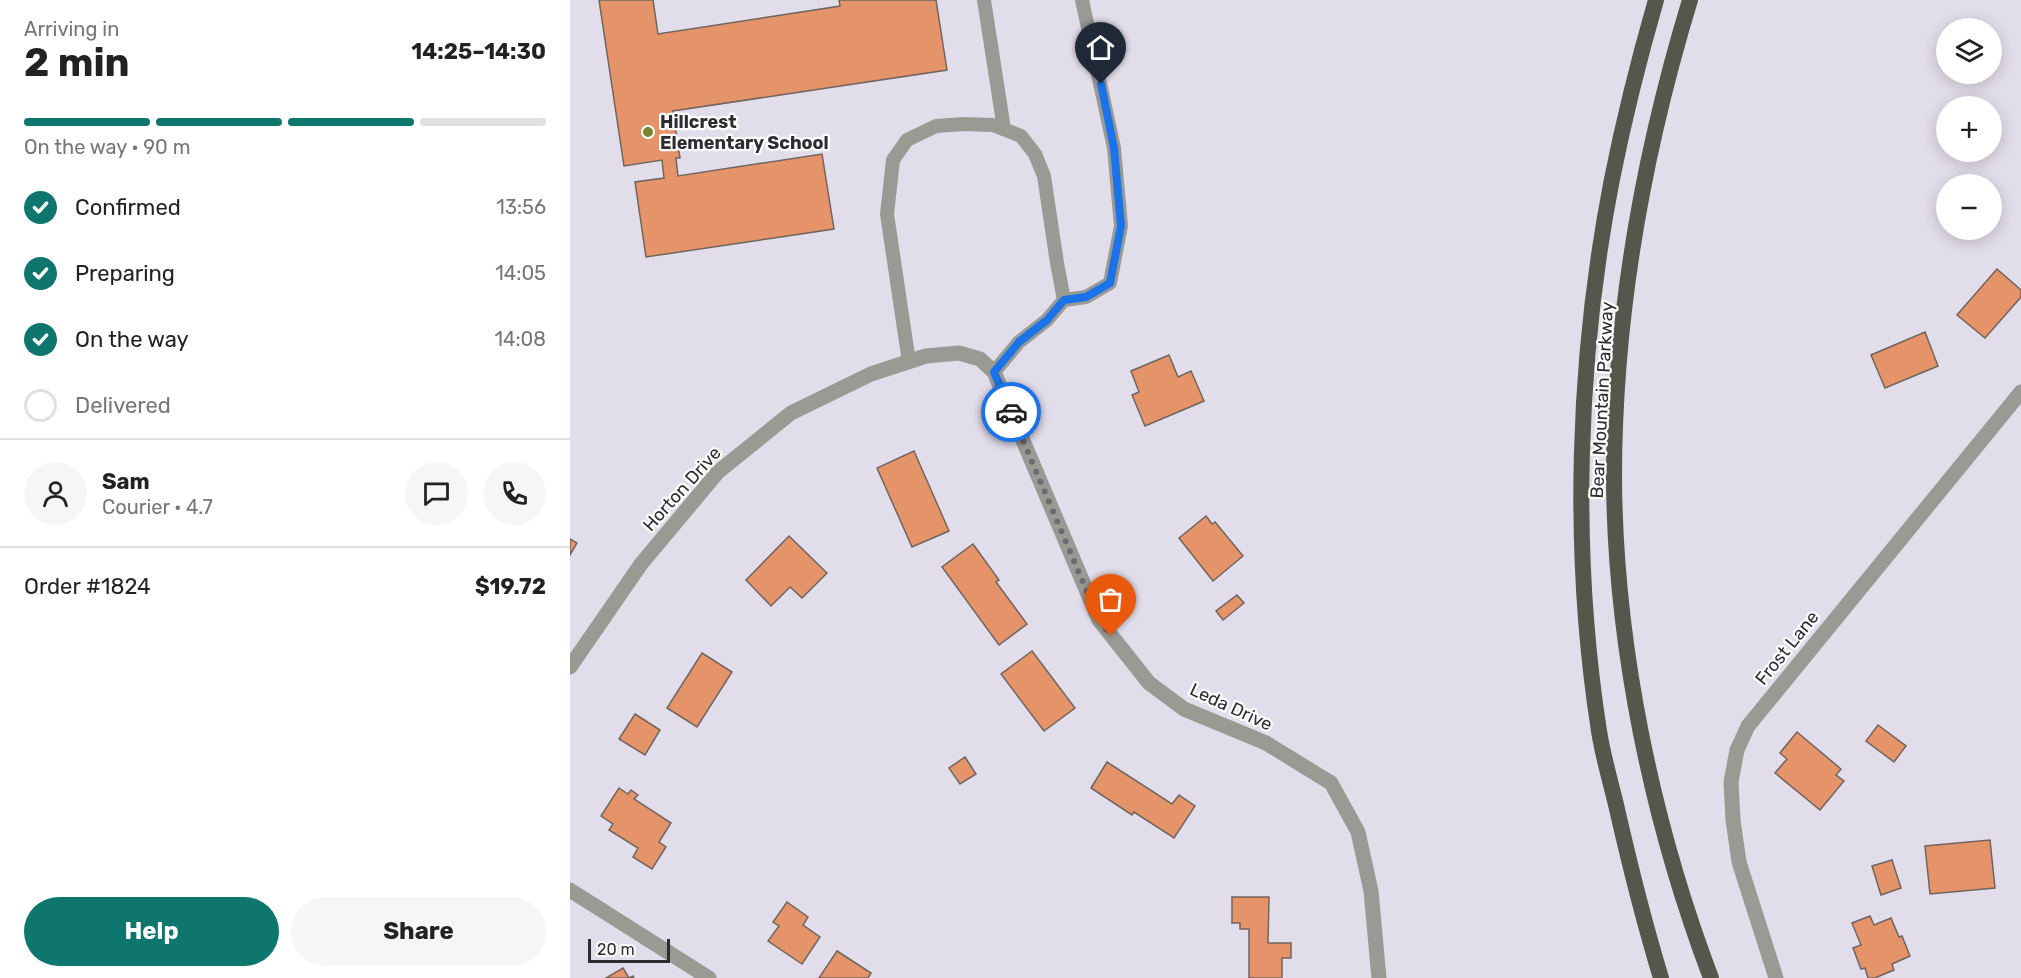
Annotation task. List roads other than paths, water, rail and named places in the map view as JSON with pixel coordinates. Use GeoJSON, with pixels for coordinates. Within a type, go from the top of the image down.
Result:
{"type":"FeatureCollection","features":[{"type":"Feature","properties":{"kind":"highway","name":"Bear Mountain Parkway"},"geometry":{"type":"LineString","coordinates":[[1656,0],[1622,130],[1596,280],[1586,390],[1582,531],[1587,632],[1599,734],[1638,903],[1661,978]]}},
{"type":"Feature","properties":{"kind":"highway","name":"Bear Mountain Parkway"},"geometry":{"type":"LineString","coordinates":[[1690,0],[1652,141],[1635,232],[1620,363],[1614,479],[1623,613],[1641,731],[1672,858],[1711,978]]}},
{"type":"Feature","properties":{"kind":"street","name":"Horton Drive"},"geometry":{"type":"LineString","coordinates":[[570,667],[641,564],[718,472],[791,413],[871,374],[926,356],[959,353],[980,359],[994,372]]}},
{"type":"Feature","properties":{"kind":"street","name":"Leda Drive"},"geometry":{"type":"LineString","coordinates":[[994,372],[1099,620],[1149,683],[1184,710],[1266,743],[1331,783],[1358,831],[1371,891],[1379,978]]}},
{"type":"Feature","properties":{"kind":"street","name":"Frost Lane"},"geometry":{"type":"LineString","coordinates":[[1776,978],[1739,862],[1731,782],[1737,750],[1748,726],[2021,392]]}},
{"type":"Feature","properties":{"kind":"street"},"geometry":{"type":"LineString","coordinates":[[570,890],[709,978]]}},
{"type":"Feature","properties":{"kind":"lane"},"geometry":{"type":"LineString","coordinates":[[984,0],[1004,129]]}},
{"type":"Feature","properties":{"kind":"lane"},"geometry":{"type":"LineString","coordinates":[[994,372],[1019,342],[1047,320],[1064,300],[1086,297],[1110,283],[1121,226],[1114,148],[1082,0]]}},
{"type":"Feature","properties":{"kind":"lane"},"geometry":{"type":"LineString","coordinates":[[909,362],[887,214],[893,160],[907,140],[936,126],[993,125],[1021,136],[1035,154],[1044,176],[1064,300]]}},
{"type":"Feature","properties":{"kind":"place","name":"Hillcrest Elementary School"},"geometry":{"type":"Point","coordinates":[648,132]}}]}
